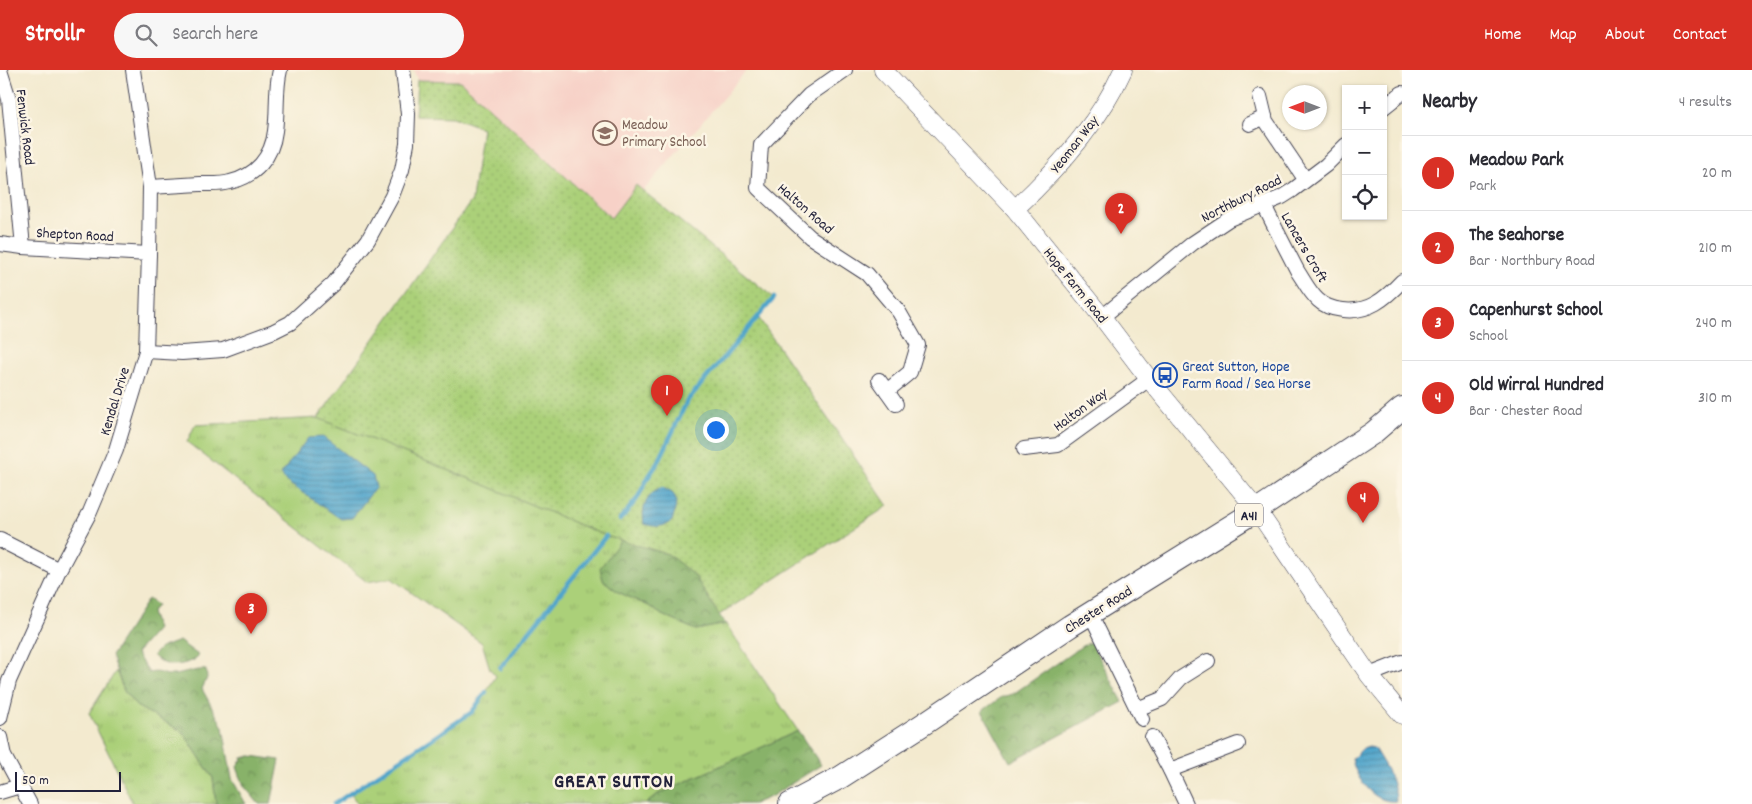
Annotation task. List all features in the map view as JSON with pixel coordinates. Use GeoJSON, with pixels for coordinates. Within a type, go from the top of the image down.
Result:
{"type":"FeatureCollection","features":[{"type":"Feature","properties":{"kind":"main road","name":"Chester Road"},"geometry":{"type":"LineString","coordinates":[[790,804],[841,777],[1090,614],[1257,510],[1373,433],[1402,408]]}},
{"type":"Feature","properties":{"kind":"street","name":"Fenwick Road"},"geometry":{"type":"LineString","coordinates":[[0,70],[9,100],[23,248]]}},
{"type":"Feature","properties":{"kind":"street","name":"Kendal Drive"},"geometry":{"type":"LineString","coordinates":[[0,718],[4,680],[90,512],[116,450],[146,351],[150,187],[133,70]]}},
{"type":"Feature","properties":{"kind":"street"},"geometry":{"type":"LineString","coordinates":[[150,187],[229,183],[243,178],[256,170],[265,161],[271,148],[275,131],[276,84],[280,70]]}},
{"type":"Feature","properties":{"kind":"street"},"geometry":{"type":"LineString","coordinates":[[146,351],[182,353],[223,350],[290,323],[333,284],[368,240],[392,196],[402,170],[408,144],[408,114],[403,70]]}},
{"type":"Feature","properties":{"kind":"street","name":"Halton Road"},"geometry":{"type":"LineString","coordinates":[[845,70],[809,95],[761,145],[758,188],[810,237],[867,274],[899,312],[918,345],[910,372],[883,386],[896,404]]}},
{"type":"Feature","properties":{"kind":"street","name":"Hope Farm Road"},"geometry":{"type":"LineString","coordinates":[[883,70],[1015,209],[1149,379],[1257,510],[1369,675],[1402,714]]}},
{"type":"Feature","properties":{"kind":"street","name":"Yeoman Way"},"geometry":{"type":"LineString","coordinates":[[1015,209],[1039,187],[1077,142],[1106,102],[1119,72]]}},
{"type":"Feature","properties":{"kind":"street"},"geometry":{"type":"LineString","coordinates":[[1387,105],[1402,94]]}},
{"type":"Feature","properties":{"kind":"street"},"geometry":{"type":"LineString","coordinates":[[1260,96],[1265,117],[1305,179]]}},
{"type":"Feature","properties":{"kind":"street"},"geometry":{"type":"LineString","coordinates":[[1250,124],[1265,117]]}},
{"type":"Feature","properties":{"kind":"street","name":"Northbury Road"},"geometry":{"type":"LineString","coordinates":[[1102,317],[1193,243],[1229,219],[1263,203],[1282,197],[1326,165],[1342,149]]}},
{"type":"Feature","properties":{"kind":"street","name":"Lancers Croft"},"geometry":{"type":"LineString","coordinates":[[1263,203],[1292,261],[1307,287],[1318,301],[1335,310],[1351,311],[1366,308],[1381,301],[1402,281]]}},
{"type":"Feature","properties":{"kind":"street","name":"Shepton Road"},"geometry":{"type":"LineString","coordinates":[[0,244],[23,248],[149,254]]}},
{"type":"Feature","properties":{"kind":"street","name":"Halton Way"},"geometry":{"type":"LineString","coordinates":[[1024,449],[1058,446],[1149,379]]}},
{"type":"Feature","properties":{"kind":"street"},"geometry":{"type":"LineString","coordinates":[[0,540],[59,570]]}},
{"type":"Feature","properties":{"kind":"street"},"geometry":{"type":"LineString","coordinates":[[1090,614],[1140,714],[1162,699],[1181,678],[1208,662]]}},
{"type":"Feature","properties":{"kind":"street"},"geometry":{"type":"LineString","coordinates":[[1369,675],[1402,662]]}},
{"type":"Feature","properties":{"kind":"street"},"geometry":{"type":"LineString","coordinates":[[0,737],[4,756],[30,804]]}},
{"type":"Feature","properties":{"kind":"street"},"geometry":{"type":"LineString","coordinates":[[1152,737],[1186,804]]}},
{"type":"Feature","properties":{"kind":"street"},"geometry":{"type":"LineString","coordinates":[[1170,770],[1238,744]]}},
{"type":"Feature","properties":{"kind":"street"},"geometry":{"type":"LineString","coordinates":[[0,792],[20,786]]}},
{"type":"Feature","properties":{"kind":"shaded area","name":"Meadow Primary School"},"geometry":{"type":"Polygon","coordinates":[[[414,70],[747,70],[643,191],[636,186],[612,218],[460,82],[417,80],[414,70]]]}},
{"type":"Feature","properties":{"kind":"green space"},"geometry":{"type":"Polygon","coordinates":[[[417,80],[460,81],[611,218],[636,185],[774,298],[758,317],[888,506],[719,615],[695,576],[668,554],[606,536],[318,418],[472,200],[482,128],[453,117],[415,116],[417,80]]]}},
{"type":"Feature","properties":{"kind":"green space"},"geometry":{"type":"Polygon","coordinates":[[[318,418],[606,536],[621,540],[601,568],[603,580],[618,592],[696,630],[726,624],[798,731],[658,794],[646,804],[358,804],[350,793],[472,712],[496,676],[490,669],[482,643],[391,578],[367,582],[187,442],[195,425],[318,418]]]}},
{"type":"Feature","properties":{"kind":"green space"},"geometry":{"type":"Polygon","coordinates":[[[621,540],[668,554],[695,576],[726,624],[696,630],[618,592],[603,580],[600,568],[621,540]]]}},
{"type":"Feature","properties":{"kind":"green space"},"geometry":{"type":"Polygon","coordinates":[[[148,599],[157,605],[151,613],[157,629],[136,653],[149,673],[156,672],[173,675],[206,670],[207,678],[202,689],[223,727],[232,779],[246,804],[216,804],[213,778],[183,732],[136,706],[124,691],[111,656],[148,599]]]}},
{"type":"Feature","properties":{"kind":"green space"},"geometry":{"type":"Polygon","coordinates":[[[179,641],[198,655],[196,659],[179,665],[173,665],[162,663],[153,655],[160,648],[179,641]]]}},
{"type":"Feature","properties":{"kind":"green space"},"geometry":{"type":"Polygon","coordinates":[[[1091,642],[1123,702],[1010,762],[982,711],[1002,697],[1013,694],[1082,646],[1091,642]]]}},
{"type":"Feature","properties":{"kind":"green space"},"geometry":{"type":"Polygon","coordinates":[[[116,671],[124,691],[136,706],[183,732],[213,778],[216,804],[133,804],[89,713],[116,671]]]}},
{"type":"Feature","properties":{"kind":"green space"},"geometry":{"type":"Polygon","coordinates":[[[798,731],[821,765],[772,796],[753,804],[646,804],[658,794],[798,731]]]}},
{"type":"Feature","properties":{"kind":"green space"},"geometry":{"type":"Polygon","coordinates":[[[251,756],[280,760],[271,804],[259,804],[244,786],[237,767],[243,757],[251,756]]]}},
{"type":"Feature","properties":{"kind":"water"},"geometry":{"type":"Polygon","coordinates":[[[323,437],[373,476],[376,487],[352,518],[341,519],[285,481],[281,474],[308,438],[323,437]]]}},
{"type":"Feature","properties":{"kind":"water"},"geometry":{"type":"Polygon","coordinates":[[[662,487],[673,494],[676,499],[672,521],[659,526],[644,524],[644,506],[649,497],[662,487]]]}},
{"type":"Feature","properties":{"kind":"water"},"geometry":{"type":"Polygon","coordinates":[[[1374,748],[1389,773],[1396,801],[1387,801],[1372,794],[1357,773],[1352,759],[1362,749],[1374,748]]]}},
{"type":"Feature","properties":{"kind":"waterway"},"geometry":{"type":"LineString","coordinates":[[620,520],[637,499],[659,461],[687,401],[774,298]]}},
{"type":"Feature","properties":{"kind":"waterway"},"geometry":{"type":"LineString","coordinates":[[500,668],[606,536]]}},
{"type":"Feature","properties":{"kind":"waterway"},"geometry":{"type":"LineString","coordinates":[[334,804],[472,712],[486,692]]}},
{"type":"Feature","properties":{"kind":"place","name":"Meadow Primary School"},"geometry":{"type":"Point","coordinates":[605,133]}},
{"type":"Feature","properties":{"kind":"place","name":"The Seahorse"},"geometry":{"type":"Point","coordinates":[1121,234]}},
{"type":"Feature","properties":{"kind":"place","name":"Great Sutton, Hope Farm Road / Sea Horse"},"geometry":{"type":"Point","coordinates":[1165,375]}},
{"type":"Feature","properties":{"kind":"place","name":"Meadow Park"},"geometry":{"type":"Point","coordinates":[667,416]}},
{"type":"Feature","properties":{"kind":"place","name":"Old Wirral Hundred"},"geometry":{"type":"Point","coordinates":[1363,523]}},
{"type":"Feature","properties":{"kind":"place","name":"Capenhurst School"},"geometry":{"type":"Point","coordinates":[251,634]}},
{"type":"Feature","properties":{"kind":"district","name":"GREAT SUTTON"},"geometry":{"type":"Point","coordinates":[614,780]}}]}
